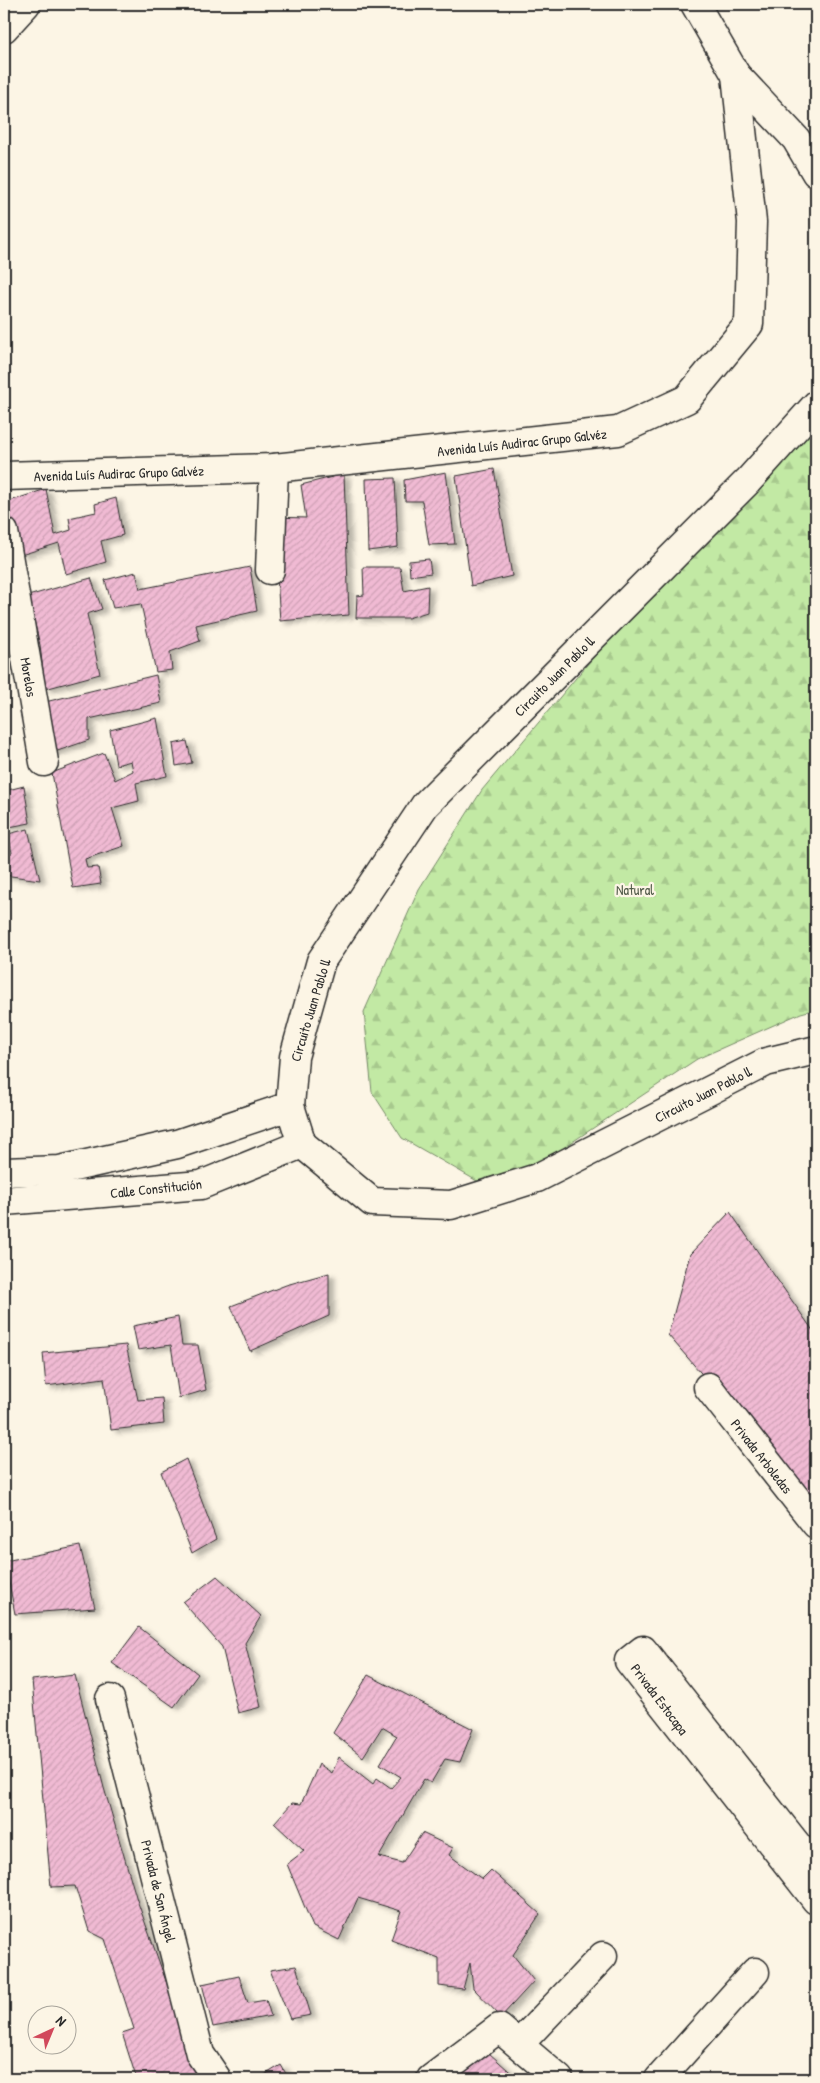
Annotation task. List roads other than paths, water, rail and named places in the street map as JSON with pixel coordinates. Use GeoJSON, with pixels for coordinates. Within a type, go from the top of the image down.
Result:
{"type":"FeatureCollection","features":[{"type":"Feature","properties":{"kind":"street"},"geometry":{"type":"LineString","coordinates":[[4,28],[26,4]]}},
{"type":"Feature","properties":{"kind":"street"},"geometry":{"type":"LineString","coordinates":[[695,4],[736,75],[796,139],[816,173]]}},
{"type":"Feature","properties":{"kind":"street","name":"Avenida Luís Audirac Grupo Galvéz"},"geometry":{"type":"LineString","coordinates":[[4,476],[274,468],[618,432],[687,399],[749,324],[752,222],[736,75]]}},
{"type":"Feature","properties":{"kind":"street","name":"Circuito Juan Pablo ll"},"geometry":{"type":"LineString","coordinates":[[816,405],[748,481],[425,805],[321,961],[294,1057],[290,1106],[302,1144],[372,1202],[451,1205],[537,1178],[766,1062],[816,1050]]}},
{"type":"Feature","properties":{"kind":"street"},"geometry":{"type":"LineString","coordinates":[[270,570],[274,468]]}},
{"type":"Feature","properties":{"kind":"street","name":"Morelos"},"geometry":{"type":"LineString","coordinates":[[4,532],[44,762]]}},
{"type":"Feature","properties":{"kind":"street"},"geometry":{"type":"LineString","coordinates":[[4,1172],[60,1170],[167,1147],[290,1106]]}},
{"type":"Feature","properties":{"kind":"street","name":"Calle Constitución"},"geometry":{"type":"LineString","coordinates":[[4,1201],[201,1185],[302,1144]]}},
{"type":"Feature","properties":{"kind":"street","name":"Privada Arboledas"},"geometry":{"type":"LineString","coordinates":[[708,1387],[816,1524]]}},
{"type":"Feature","properties":{"kind":"street","name":"Privada Estocapa"},"geometry":{"type":"LineString","coordinates":[[816,1869],[643,1650],[629,1661],[816,1900]]}},
{"type":"Feature","properties":{"kind":"street","name":"Privada de San Ángel"},"geometry":{"type":"LineString","coordinates":[[110,1699],[200,2054],[217,2079]]}},
{"type":"Feature","properties":{"kind":"street"},"geometry":{"type":"LineString","coordinates":[[431,2079],[509,2036],[603,1956]]}},
{"type":"Feature","properties":{"kind":"street"},"geometry":{"type":"LineString","coordinates":[[659,2079],[755,1972]]}},
{"type":"Feature","properties":{"kind":"street"},"geometry":{"type":"LineString","coordinates":[[509,2036],[559,2079]]}},
{"type":"Feature","properties":{"kind":"park label","name":"Natural"},"geometry":{"type":"Point","coordinates":[635,889]}}]}
